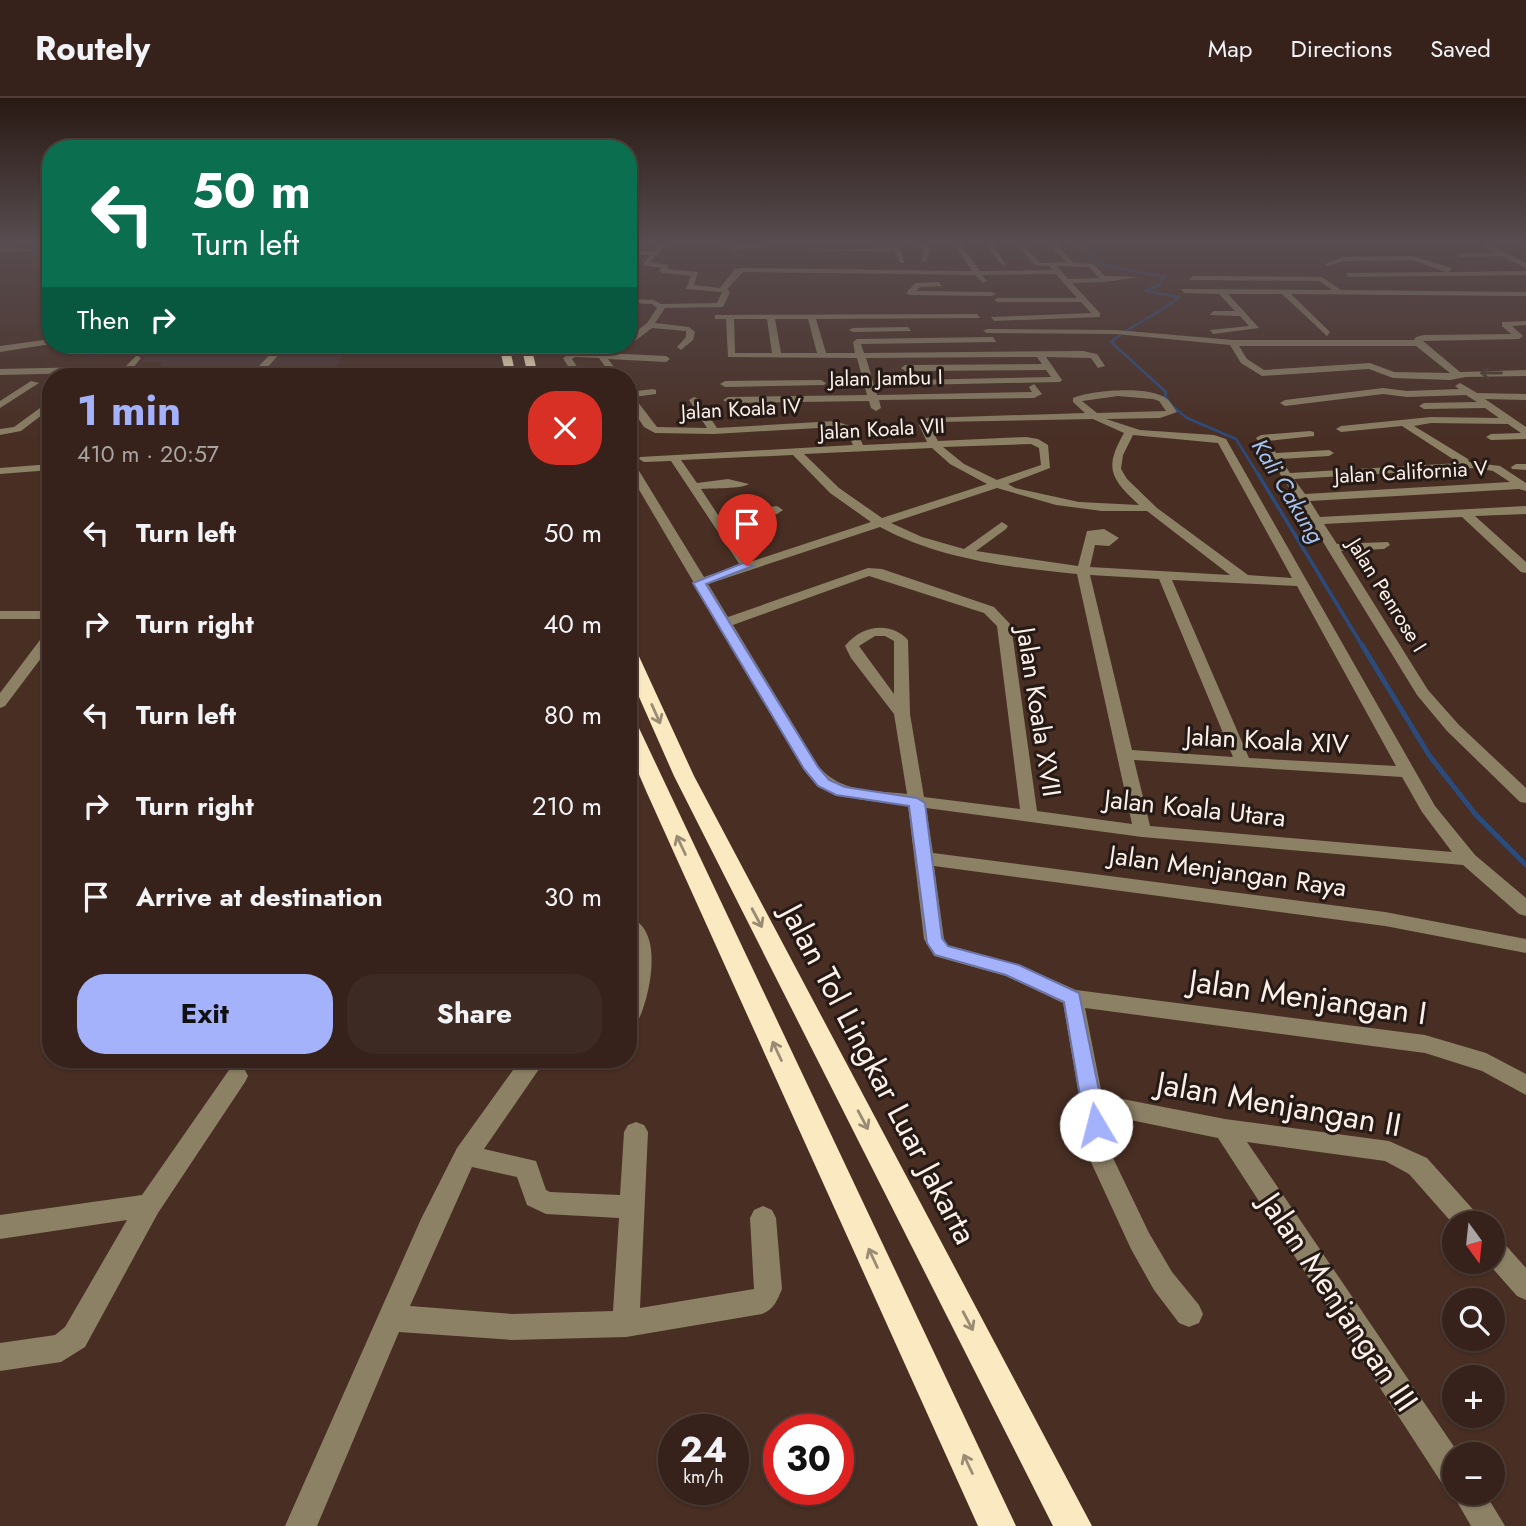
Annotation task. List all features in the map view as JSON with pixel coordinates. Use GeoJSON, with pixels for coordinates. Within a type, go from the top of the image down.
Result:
{"type":"FeatureCollection","features":[{"type":"Feature","properties":{"kind":"highway","name":"Jalan Tol Lingkar Luar Jakarta"},"geometry":{"type":"LineString","coordinates":[[637,672],[684,776],[1073,1526]]}},
{"type":"Feature","properties":{"kind":"highway"},"geometry":{"type":"LineString","coordinates":[[637,747],[997,1526]]}},
{"type":"Feature","properties":{"kind":"street"},"geometry":{"type":"LineString","coordinates":[[637,334],[657,316],[657,309]]}},
{"type":"Feature","properties":{"kind":"street"},"geometry":{"type":"LineString","coordinates":[[870,317],[871,309]]}},
{"type":"Feature","properties":{"kind":"street"},"geometry":{"type":"LineString","coordinates":[[974,309],[1001,353]]}},
{"type":"Feature","properties":{"kind":"street"},"geometry":{"type":"LineString","coordinates":[[1047,309],[1053,317]]}},
{"type":"Feature","properties":{"kind":"street"},"geometry":{"type":"LineString","coordinates":[[972,328],[983,324],[1097,315],[1091,309]]}},
{"type":"Feature","properties":{"kind":"street"},"geometry":{"type":"LineString","coordinates":[[1213,332],[1255,328],[1237,309]]}},
{"type":"Feature","properties":{"kind":"street"},"geometry":{"type":"LineString","coordinates":[[1301,309],[1327,334]]}},
{"type":"Feature","properties":{"kind":"street"},"geometry":{"type":"LineString","coordinates":[[1213,313],[1242,314]]}},
{"type":"Feature","properties":{"kind":"street"},"geometry":{"type":"LineString","coordinates":[[657,316],[674,316]]}},
{"type":"Feature","properties":{"kind":"street"},"geometry":{"type":"LineString","coordinates":[[708,317],[870,317],[1133,333],[1233,343],[1418,343],[1469,394],[1526,434]]}},
{"type":"Feature","properties":{"kind":"street"},"geometry":{"type":"LineString","coordinates":[[730,317],[731,355],[1089,354],[1097,358],[1101,366]]}},
{"type":"Feature","properties":{"kind":"street"},"geometry":{"type":"LineString","coordinates":[[771,317],[777,355]]}},
{"type":"Feature","properties":{"kind":"street"},"geometry":{"type":"LineString","coordinates":[[811,317],[828,412]]}},
{"type":"Feature","properties":{"kind":"street"},"geometry":{"type":"LineString","coordinates":[[851,317],[876,409]]}},
{"type":"Feature","properties":{"kind":"street"},"geometry":{"type":"LineString","coordinates":[[1418,343],[1419,339],[1519,336],[1504,324],[1526,323]]}},
{"type":"Feature","properties":{"kind":"street"},"geometry":{"type":"LineString","coordinates":[[1446,324],[1465,338]]}},
{"type":"Feature","properties":{"kind":"street"},"geometry":{"type":"LineString","coordinates":[[650,325],[689,329],[690,338],[681,347]]}},
{"type":"Feature","properties":{"kind":"street"},"geometry":{"type":"LineString","coordinates":[[853,330],[919,329]]}},
{"type":"Feature","properties":{"kind":"street"},"geometry":{"type":"LineString","coordinates":[[856,342],[993,340]]}},
{"type":"Feature","properties":{"kind":"street"},"geometry":{"type":"LineString","coordinates":[[0,349],[42,342]]}},
{"type":"Feature","properties":{"kind":"street"},"geometry":{"type":"LineString","coordinates":[[1233,343],[1244,361],[1262,373],[1370,366],[1393,375],[1454,378],[1526,373]]}},
{"type":"Feature","properties":{"kind":"street"},"geometry":{"type":"LineString","coordinates":[[263,368],[275,354]]}},
{"type":"Feature","properties":{"kind":"street"},"geometry":{"type":"LineString","coordinates":[[574,368],[568,356],[589,354]]}},
{"type":"Feature","properties":{"kind":"street"},"geometry":{"type":"LineString","coordinates":[[611,354],[666,359]]}},
{"type":"Feature","properties":{"kind":"street"},"geometry":{"type":"LineString","coordinates":[[911,382],[1057,380],[1039,354]]}},
{"type":"Feature","properties":{"kind":"street"},"geometry":{"type":"LineString","coordinates":[[900,355],[921,408]]}},
{"type":"Feature","properties":{"kind":"street"},"geometry":{"type":"LineString","coordinates":[[129,368],[137,358]]}},
{"type":"Feature","properties":{"kind":"street"},"geometry":{"type":"LineString","coordinates":[[905,368],[1048,367]]}},
{"type":"Feature","properties":{"kind":"street"},"geometry":{"type":"LineString","coordinates":[[0,372],[42,371]]}},
{"type":"Feature","properties":{"kind":"street"},"geometry":{"type":"LineString","coordinates":[[1011,381],[1017,395]]}},
{"type":"Feature","properties":{"kind":"street"},"geometry":{"type":"LineString","coordinates":[[725,384],[821,383]]}},
{"type":"Feature","properties":{"kind":"street"},"geometry":{"type":"LineString","coordinates":[[0,392],[31,387],[0,405]]}},
{"type":"Feature","properties":{"kind":"street","name":"Jalan Jambu I"},"geometry":{"type":"LineString","coordinates":[[728,400],[780,403],[825,398],[1037,394],[1034,387]]}},
{"type":"Feature","properties":{"kind":"street"},"geometry":{"type":"LineString","coordinates":[[1285,403],[1383,391],[1526,397]]}},
{"type":"Feature","properties":{"kind":"street"},"geometry":{"type":"LineString","coordinates":[[637,394],[653,392]]}},
{"type":"Feature","properties":{"kind":"street"},"geometry":{"type":"LineString","coordinates":[[1150,508],[1063,504],[1025,496],[993,485],[955,463],[935,446],[925,429],[926,421],[1090,415],[1160,415],[1172,412],[1156,395],[1078,397],[1076,400],[1090,415],[1129,433],[1214,438],[1222,441],[1406,772],[1447,834],[1468,859],[1526,909]]}},
{"type":"Feature","properties":{"kind":"street"},"geometry":{"type":"LineString","coordinates":[[694,400],[714,431]]}},
{"type":"Feature","properties":{"kind":"street"},"geometry":{"type":"LineString","coordinates":[[1424,406],[1486,405]]}},
{"type":"Feature","properties":{"kind":"street","name":"Jalan Koala IV"},"geometry":{"type":"LineString","coordinates":[[637,408],[648,425],[655,430],[714,431],[836,424],[851,430],[860,450]]}},
{"type":"Feature","properties":{"kind":"street"},"geometry":{"type":"LineString","coordinates":[[0,432],[17,429],[42,410]]}},
{"type":"Feature","properties":{"kind":"street"},"geometry":{"type":"LineString","coordinates":[[1356,437],[1341,429],[1431,420],[1509,421]]}},
{"type":"Feature","properties":{"kind":"street"},"geometry":{"type":"LineString","coordinates":[[1406,423],[1464,461]]}},
{"type":"Feature","properties":{"kind":"street"},"geometry":{"type":"LineString","coordinates":[[1129,433],[1117,458],[1116,469],[1120,477],[1150,508],[1244,579]]}},
{"type":"Feature","properties":{"kind":"street"},"geometry":{"type":"LineString","coordinates":[[1310,434],[1261,438],[1273,456],[1329,453]]}},
{"type":"Feature","properties":{"kind":"street"},"geometry":{"type":"LineString","coordinates":[[1491,437],[1526,434]]}},
{"type":"Feature","properties":{"kind":"street","name":"Jalan Koala VII"},"geometry":{"type":"LineString","coordinates":[[644,459],[1026,440],[1041,443],[1046,467],[993,485]]}},
{"type":"Feature","properties":{"kind":"street"},"geometry":{"type":"LineString","coordinates":[[797,453],[828,486],[880,523],[921,541],[965,553],[1083,571],[1302,583]]}},
{"type":"Feature","properties":{"kind":"street","name":"Jalan Penrose I"},"geometry":{"type":"LineString","coordinates":[[1273,456],[1422,692],[1454,728],[1526,798]]}},
{"type":"Feature","properties":{"kind":"street"},"geometry":{"type":"LineString","coordinates":[[674,458],[747,566]]}},
{"type":"Feature","properties":{"kind":"street"},"geometry":{"type":"LineString","coordinates":[[1287,476],[1476,465],[1496,468],[1524,486]]}},
{"type":"Feature","properties":{"kind":"street"},"geometry":{"type":"LineString","coordinates":[[0,471],[42,468]]}},
{"type":"Feature","properties":{"kind":"street","name":"Jalan Koala Utara"},"geometry":{"type":"LineString","coordinates":[[637,476],[812,769],[824,783],[842,791],[917,803],[1142,831],[1468,859]]}},
{"type":"Feature","properties":{"kind":"street"},"geometry":{"type":"LineString","coordinates":[[692,486],[729,482],[743,484]]}},
{"type":"Feature","properties":{"kind":"street"},"geometry":{"type":"LineString","coordinates":[[699,583],[993,485]]}},
{"type":"Feature","properties":{"kind":"street","name":"Jalan California V"},"geometry":{"type":"LineString","coordinates":[[1302,498],[1524,486]]}},
{"type":"Feature","properties":{"kind":"street"},"geometry":{"type":"LineString","coordinates":[[716,519],[776,510]]}},
{"type":"Feature","properties":{"kind":"street"},"geometry":{"type":"LineString","coordinates":[[1315,521],[1526,510]]}},
{"type":"Feature","properties":{"kind":"street"},"geometry":{"type":"LineString","coordinates":[[1464,512],[1526,569]]}},
{"type":"Feature","properties":{"kind":"street"},"geometry":{"type":"LineString","coordinates":[[965,553],[1002,526]]}},
{"type":"Feature","properties":{"kind":"street"},"geometry":{"type":"LineString","coordinates":[[1091,540],[1083,571],[1142,831]]}},
{"type":"Feature","properties":{"kind":"street"},"geometry":{"type":"LineString","coordinates":[[1333,548],[1384,545]]}},
{"type":"Feature","properties":{"kind":"street"},"geometry":{"type":"LineString","coordinates":[[1511,554],[1526,554]]}},
{"type":"Feature","properties":{"kind":"street","name":"Jalan Koala XVII"},"geometry":{"type":"LineString","coordinates":[[725,624],[861,574],[877,572],[980,607],[998,617],[1004,625],[1029,815]]}},
{"type":"Feature","properties":{"kind":"street"},"geometry":{"type":"LineString","coordinates":[[1164,576],[1244,764]]}},
{"type":"Feature","properties":{"kind":"street"},"geometry":{"type":"LineString","coordinates":[[0,615],[42,615]]}},
{"type":"Feature","properties":{"kind":"street","name":"Jalan Menjangan I"},"geometry":{"type":"LineString","coordinates":[[902,714],[856,655],[852,646],[858,638],[867,633],[882,631],[901,640],[902,714],[917,803],[933,939],[941,951],[1012,970],[1073,998],[1424,1044],[1476,1058],[1509,1072],[1526,1086]]}},
{"type":"Feature","properties":{"kind":"street"},"geometry":{"type":"LineString","coordinates":[[0,704],[42,647]]}},
{"type":"Feature","properties":{"kind":"street","name":"Jalan Koala XIV"},"geometry":{"type":"LineString","coordinates":[[1126,755],[1406,772]]}},
{"type":"Feature","properties":{"kind":"street","name":"Jalan Menjangan Raya"},"geometry":{"type":"LineString","coordinates":[[922,858],[1385,919],[1526,946]]}},
{"type":"Feature","properties":{"kind":"street"},"geometry":{"type":"LineString","coordinates":[[637,931],[641,979],[637,1001]]}},
{"type":"Feature","properties":{"kind":"street"},"geometry":{"type":"LineString","coordinates":[[1073,998],[1102,1160],[1163,1281],[1189,1314]]}},
{"type":"Feature","properties":{"kind":"street"},"geometry":{"type":"LineString","coordinates":[[301,1526],[394,1318],[430,1227],[466,1155],[526,1068]]}},
{"type":"Feature","properties":{"kind":"street"},"geometry":{"type":"LineString","coordinates":[[0,1357],[61,1348],[75,1337],[149,1205],[237,1076]]}},
{"type":"Feature","properties":{"kind":"street","name":"Jalan Menjangan II"},"geometry":{"type":"LineString","coordinates":[[1093,1103],[1225,1129],[1389,1151],[1418,1166],[1458,1211]]}},
{"type":"Feature","properties":{"kind":"street","name":"Jalan Menjangan III"},"geometry":{"type":"LineString","coordinates":[[1225,1129],[1442,1456]]}},
{"type":"Feature","properties":{"kind":"street"},"geometry":{"type":"LineString","coordinates":[[626,1324],[636,1132]]}},
{"type":"Feature","properties":{"kind":"street"},"geometry":{"type":"LineString","coordinates":[[466,1155],[527,1169],[536,1197],[546,1203],[633,1207]]}},
{"type":"Feature","properties":{"kind":"street"},"geometry":{"type":"LineString","coordinates":[[0,1227],[149,1205]]}},
{"type":"Feature","properties":{"kind":"street"},"geometry":{"type":"LineString","coordinates":[[394,1318],[512,1327],[626,1324],[766,1298],[769,1289],[763,1218]]}},
{"type":"Feature","properties":{"kind":"street"},"geometry":{"type":"LineString","coordinates":[[1505,1263],[1526,1287]]}},
{"type":"Feature","properties":{"kind":"street"},"geometry":{"type":"LineString","coordinates":[[1475,1505],[1489,1526]]}},
{"type":"Feature","properties":{"kind":"shaded area"},"geometry":{"type":"Polygon","coordinates":[[[90,354],[124,354],[88,357],[90,354]]]}},
{"type":"Feature","properties":{"kind":"shaded area"},"geometry":{"type":"Polygon","coordinates":[[[146,354],[343,354],[335,368],[159,368],[162,362],[142,362],[146,354]]]}},
{"type":"Feature","properties":{"kind":"waterway","name":"Kali Cakung"},"geometry":{"type":"LineString","coordinates":[[1163,309],[1111,342],[1166,392],[1165,396],[1171,405],[1187,418],[1236,439],[1259,476]]}},
{"type":"Feature","properties":{"kind":"waterway","name":"Kali Cakung"},"geometry":{"type":"LineString","coordinates":[[1258,474],[1363,647]]}},
{"type":"Feature","properties":{"kind":"waterway","name":"Kali Cakung"},"geometry":{"type":"LineString","coordinates":[[1362,645],[1429,755],[1476,815],[1526,865]]}},
{"type":"Feature","properties":{"kind":"route"},"geometry":{"type":"LineString","coordinates":[[747,566],[699,583],[812,769],[824,783],[842,791],[917,803],[933,939],[941,951],[1012,970],[1073,998],[1096,1125]]}}]}
